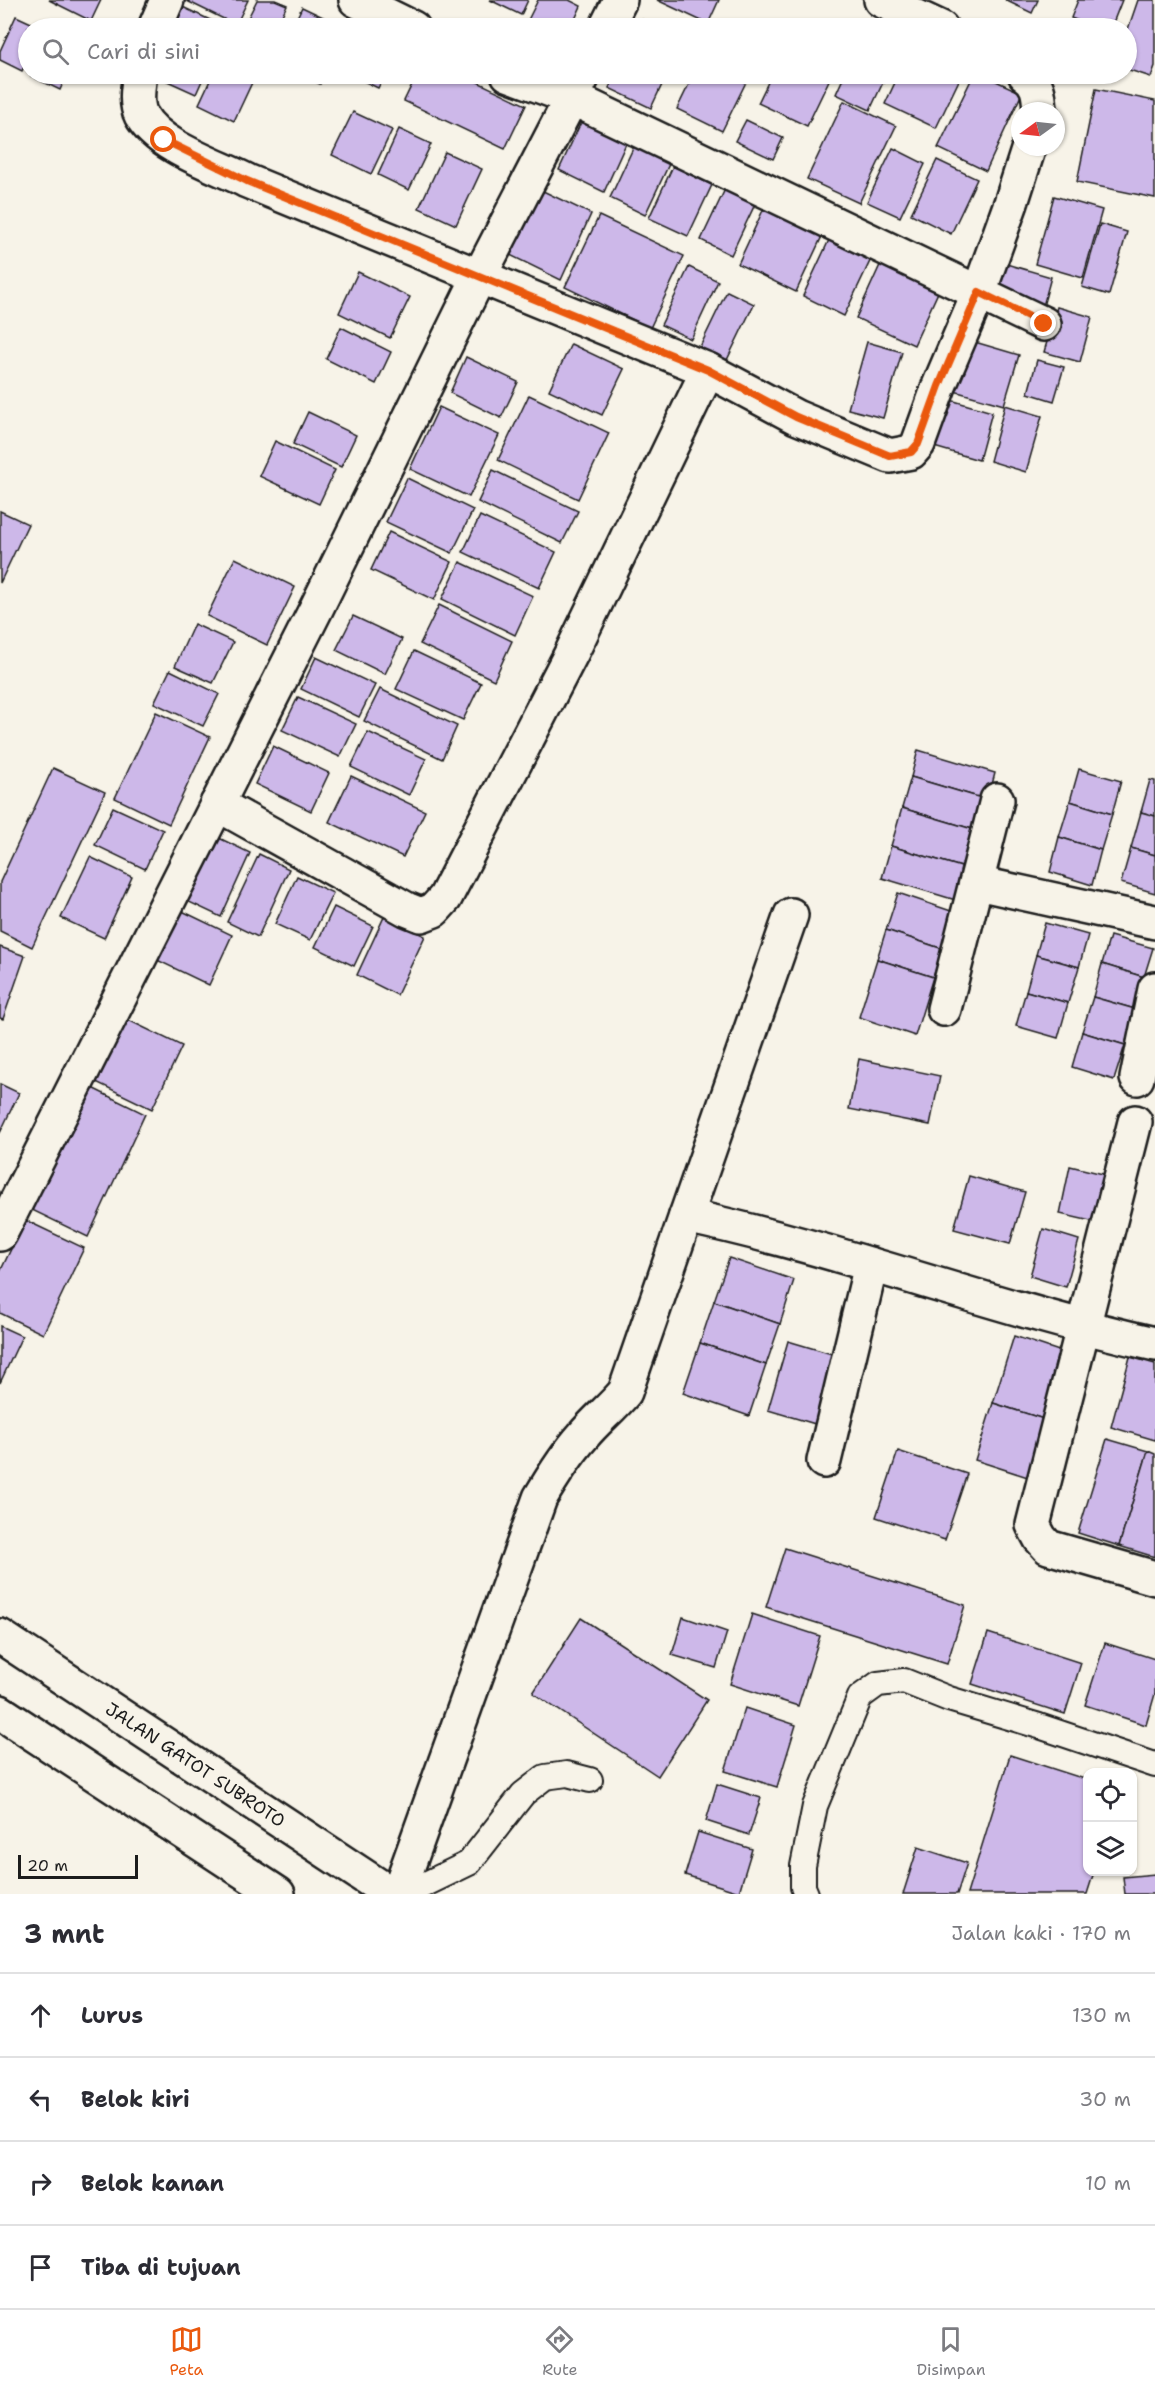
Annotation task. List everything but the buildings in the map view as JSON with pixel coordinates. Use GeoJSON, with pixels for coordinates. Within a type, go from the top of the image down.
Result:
{"type":"FeatureCollection","features":[{"type":"Feature","properties":{"kind":"street"},"geometry":{"type":"LineString","coordinates":[[159,18],[167,0]]}},
{"type":"Feature","properties":{"kind":"street"},"geometry":{"type":"LineString","coordinates":[[356,0],[393,18]]}},
{"type":"Feature","properties":{"kind":"street"},"geometry":{"type":"LineString","coordinates":[[611,18],[620,0]]}},
{"type":"Feature","properties":{"kind":"street"},"geometry":{"type":"LineString","coordinates":[[881,0],[920,18]]}},
{"type":"Feature","properties":{"kind":"street"},"geometry":{"type":"LineString","coordinates":[[139,84],[137,98],[140,114],[164,140],[247,181],[708,370],[796,417],[890,456],[911,452],[918,444],[939,386],[979,292],[1026,156]]}},
{"type":"Feature","properties":{"kind":"street"},"geometry":{"type":"LineString","coordinates":[[1033,84],[1039,91],[1040,102]]}},
{"type":"Feature","properties":{"kind":"street"},"geometry":{"type":"LineString","coordinates":[[0,1234],[316,609],[479,277],[578,86],[1044,324]]}},
{"type":"Feature","properties":{"kind":"street"},"geometry":{"type":"LineString","coordinates":[[217,804],[406,909],[421,915],[434,910],[445,898],[572,654],[708,370]]}},
{"type":"Feature","properties":{"kind":"street"},"geometry":{"type":"LineString","coordinates":[[944,1009],[997,800]]}},
{"type":"Feature","properties":{"kind":"street"},"geometry":{"type":"LineString","coordinates":[[977,883],[1155,922]]}},
{"type":"Feature","properties":{"kind":"street"},"geometry":{"type":"LineString","coordinates":[[398,1894],[540,1498],[564,1459],[584,1434],[610,1411],[625,1392],[791,915]]}},
{"type":"Feature","properties":{"kind":"street"},"geometry":{"type":"LineString","coordinates":[[1137,1078],[1155,989]]}},
{"type":"Feature","properties":{"kind":"street"},"geometry":{"type":"LineString","coordinates":[[1135,1122],[1033,1525],[1048,1547],[1155,1578]]}},
{"type":"Feature","properties":{"kind":"street"},"geometry":{"type":"LineString","coordinates":[[686,1216],[871,1265],[1082,1328],[1155,1344]]}},
{"type":"Feature","properties":{"kind":"street"},"geometry":{"type":"LineString","coordinates":[[824,1461],[871,1265]]}},
{"type":"Feature","properties":{"kind":"street","name":"JALAN GATOT SUBROTO"},"geometry":{"type":"LineString","coordinates":[[0,1636],[391,1894]]}},
{"type":"Feature","properties":{"kind":"street"},"geometry":{"type":"LineString","coordinates":[[0,1712],[278,1894]]}},
{"type":"Feature","properties":{"kind":"lane"},"geometry":{"type":"LineString","coordinates":[[806,1894],[803,1887],[802,1866],[815,1806],[861,1697],[878,1684],[904,1680],[949,1700],[1039,1726],[1155,1765]]}},
{"type":"Feature","properties":{"kind":"lane"},"geometry":{"type":"LineString","coordinates":[[405,1894],[469,1863],[523,1794],[545,1777],[567,1774],[590,1780]]}},
{"type":"Feature","properties":{"kind":"route"},"geometry":{"type":"LineString","coordinates":[[164,140],[247,181],[708,370],[796,417],[890,456],[911,452],[918,444],[939,386],[979,292],[1044,324]]}}]}
